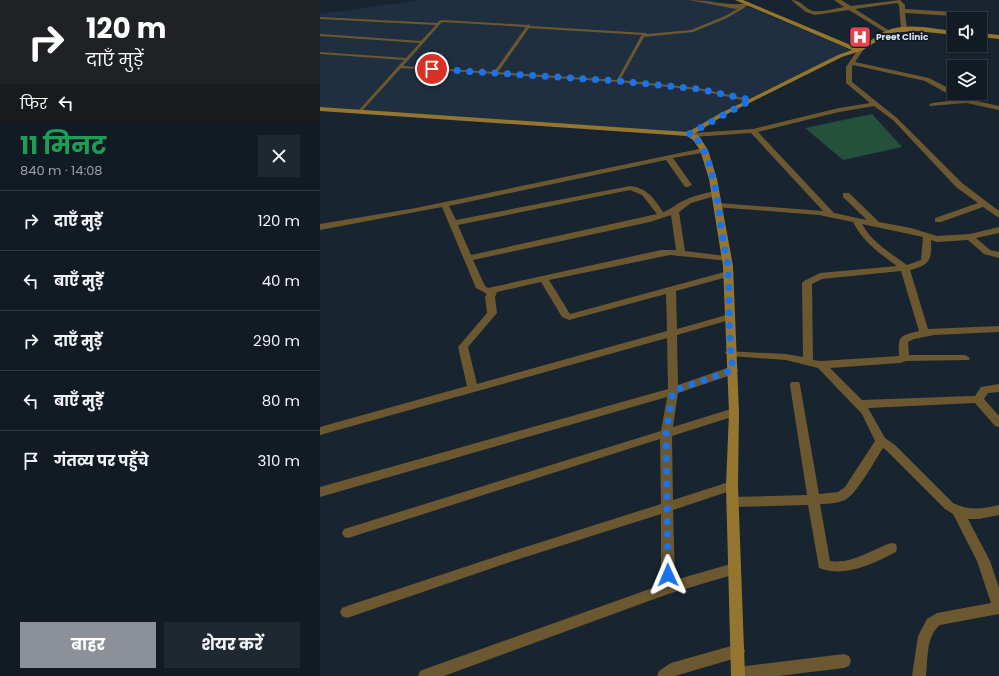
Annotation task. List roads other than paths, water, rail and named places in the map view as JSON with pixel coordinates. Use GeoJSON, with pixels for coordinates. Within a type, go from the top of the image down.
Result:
{"type":"FeatureCollection","features":[{"type":"Feature","properties":{"kind":"street"},"geometry":{"type":"LineString","coordinates":[[692,0],[725,6],[743,3],[852,48],[861,49]]}},
{"type":"Feature","properties":{"kind":"street"},"geometry":{"type":"LineString","coordinates":[[794,0],[812,12],[898,1],[902,5],[904,29]]}},
{"type":"Feature","properties":{"kind":"street"},"geometry":{"type":"LineString","coordinates":[[836,0],[888,32]]}},
{"type":"Feature","properties":{"kind":"street"},"geometry":{"type":"LineString","coordinates":[[902,11],[947,14]]}},
{"type":"Feature","properties":{"kind":"street"},"geometry":{"type":"LineString","coordinates":[[691,135],[751,100],[840,56],[861,49],[888,32],[904,29],[947,32]]}},
{"type":"Feature","properties":{"kind":"street"},"geometry":{"type":"LineString","coordinates":[[987,36],[999,37]]}},
{"type":"Feature","properties":{"kind":"street"},"geometry":{"type":"LineString","coordinates":[[861,49],[849,66],[849,83],[895,119],[949,175],[999,215]]}},
{"type":"Feature","properties":{"kind":"street"},"geometry":{"type":"LineString","coordinates":[[851,63],[906,73],[940,85],[966,101]]}},
{"type":"Feature","properties":{"kind":"street"},"geometry":{"type":"LineString","coordinates":[[940,85],[947,84]]}},
{"type":"Feature","properties":{"kind":"street"},"geometry":{"type":"LineString","coordinates":[[932,105],[966,101],[999,108]]}},
{"type":"Feature","properties":{"kind":"street"},"geometry":{"type":"LineString","coordinates":[[320,109],[691,135],[753,131],[839,110],[875,104]]}},
{"type":"Feature","properties":{"kind":"street"},"geometry":{"type":"LineString","coordinates":[[753,131],[832,216]]}},
{"type":"Feature","properties":{"kind":"street"},"geometry":{"type":"LineString","coordinates":[[691,135],[704,150],[716,193],[728,274],[730,352],[733,370],[734,412],[732,502],[735,546],[734,569],[738,675],[844,661]]}},
{"type":"Feature","properties":{"kind":"street"},"geometry":{"type":"LineString","coordinates":[[320,227],[445,205],[704,150]]}},
{"type":"Feature","properties":{"kind":"street"},"geometry":{"type":"LineString","coordinates":[[668,157],[688,185]]}},
{"type":"Feature","properties":{"kind":"street"},"geometry":{"type":"LineString","coordinates":[[453,223],[630,188],[644,190],[662,216]]}},
{"type":"Feature","properties":{"kind":"street"},"geometry":{"type":"LineString","coordinates":[[468,258],[662,216],[675,211],[681,204],[690,200],[716,193]]}},
{"type":"Feature","properties":{"kind":"street"},"geometry":{"type":"LineString","coordinates":[[846,194],[878,226]]}},
{"type":"Feature","properties":{"kind":"street"},"geometry":{"type":"LineString","coordinates":[[938,220],[984,204]]}},
{"type":"Feature","properties":{"kind":"street"},"geometry":{"type":"LineString","coordinates":[[445,205],[481,288],[487,290],[493,290],[661,253],[681,253],[726,259]]}},
{"type":"Feature","properties":{"kind":"street"},"geometry":{"type":"LineString","coordinates":[[718,205],[832,216],[856,220],[937,239],[970,237],[999,230]]}},
{"type":"Feature","properties":{"kind":"street"},"geometry":{"type":"LineString","coordinates":[[675,211],[681,253]]}},
{"type":"Feature","properties":{"kind":"street"},"geometry":{"type":"LineString","coordinates":[[856,220],[863,234],[875,246],[905,268],[924,332]]}},
{"type":"Feature","properties":{"kind":"street"},"geometry":{"type":"LineString","coordinates":[[808,361],[807,283],[820,276],[905,268],[925,262],[927,236]]}},
{"type":"Feature","properties":{"kind":"street"},"geometry":{"type":"LineString","coordinates":[[970,237],[987,252],[999,255]]}},
{"type":"Feature","properties":{"kind":"street"},"geometry":{"type":"LineString","coordinates":[[542,278],[565,315],[569,317],[728,274]]}},
{"type":"Feature","properties":{"kind":"street"},"geometry":{"type":"LineString","coordinates":[[668,588],[666,434],[673,391],[671,289]]}},
{"type":"Feature","properties":{"kind":"street"},"geometry":{"type":"LineString","coordinates":[[473,389],[463,347],[492,313],[490,297],[493,290]]}},
{"type":"Feature","properties":{"kind":"street"},"geometry":{"type":"LineString","coordinates":[[320,431],[730,317]]}},
{"type":"Feature","properties":{"kind":"street"},"geometry":{"type":"LineString","coordinates":[[904,358],[904,342],[908,337],[924,332],[988,331],[999,329]]}},
{"type":"Feature","properties":{"kind":"street"},"geometry":{"type":"LineString","coordinates":[[730,352],[786,357],[821,365],[900,360],[904,358],[966,358]]}},
{"type":"Feature","properties":{"kind":"street"},"geometry":{"type":"LineString","coordinates":[[821,365],[866,412],[881,442],[891,448],[959,513],[983,561],[999,608],[937,619],[930,623],[926,630],[919,676]]}},
{"type":"Feature","properties":{"kind":"street"},"geometry":{"type":"LineString","coordinates":[[320,492],[673,391],[733,370]]}},
{"type":"Feature","properties":{"kind":"street"},"geometry":{"type":"LineString","coordinates":[[795,385],[823,561],[826,565],[861,562],[891,548]]}},
{"type":"Feature","properties":{"kind":"street"},"geometry":{"type":"LineString","coordinates":[[859,404],[978,399],[985,390],[999,388]]}},
{"type":"Feature","properties":{"kind":"street"},"geometry":{"type":"LineString","coordinates":[[978,399],[999,423]]}},
{"type":"Feature","properties":{"kind":"street"},"geometry":{"type":"LineString","coordinates":[[348,533],[734,412]]}},
{"type":"Feature","properties":{"kind":"street"},"geometry":{"type":"LineString","coordinates":[[732,502],[830,499],[842,496],[849,490],[881,442]]}},
{"type":"Feature","properties":{"kind":"street"},"geometry":{"type":"LineString","coordinates":[[347,612],[516,555],[732,486]]}},
{"type":"Feature","properties":{"kind":"street"},"geometry":{"type":"LineString","coordinates":[[959,513],[986,514],[999,510]]}},
{"type":"Feature","properties":{"kind":"street"},"geometry":{"type":"LineString","coordinates":[[424,676],[668,588],[734,569]]}},
{"type":"Feature","properties":{"kind":"street"},"geometry":{"type":"LineString","coordinates":[[664,676],[671,670],[738,651]]}},
{"type":"Feature","properties":{"kind":"lane"},"geometry":{"type":"LineString","coordinates":[[360,111],[440,22],[447,21],[530,25],[646,34],[692,31],[726,17],[743,3]]}},
{"type":"Feature","properties":{"kind":"lane"},"geometry":{"type":"LineString","coordinates":[[320,18],[438,24]]}},
{"type":"Feature","properties":{"kind":"lane"},"geometry":{"type":"LineString","coordinates":[[495,73],[530,25]]}},
{"type":"Feature","properties":{"kind":"lane"},"geometry":{"type":"LineString","coordinates":[[618,81],[640,38],[646,34]]}},
{"type":"Feature","properties":{"kind":"lane"},"geometry":{"type":"LineString","coordinates":[[320,35],[423,42]]}},
{"type":"Feature","properties":{"kind":"lane"},"geometry":{"type":"LineString","coordinates":[[320,53],[408,59]]}},
{"type":"Feature","properties":{"kind":"lane"},"geometry":{"type":"LineString","coordinates":[[400,67],[618,81],[704,90],[751,100]]}},
{"type":"Feature","properties":{"kind":"place","name":"Preet Clinic"},"geometry":{"type":"Point","coordinates":[860,37]}}]}
